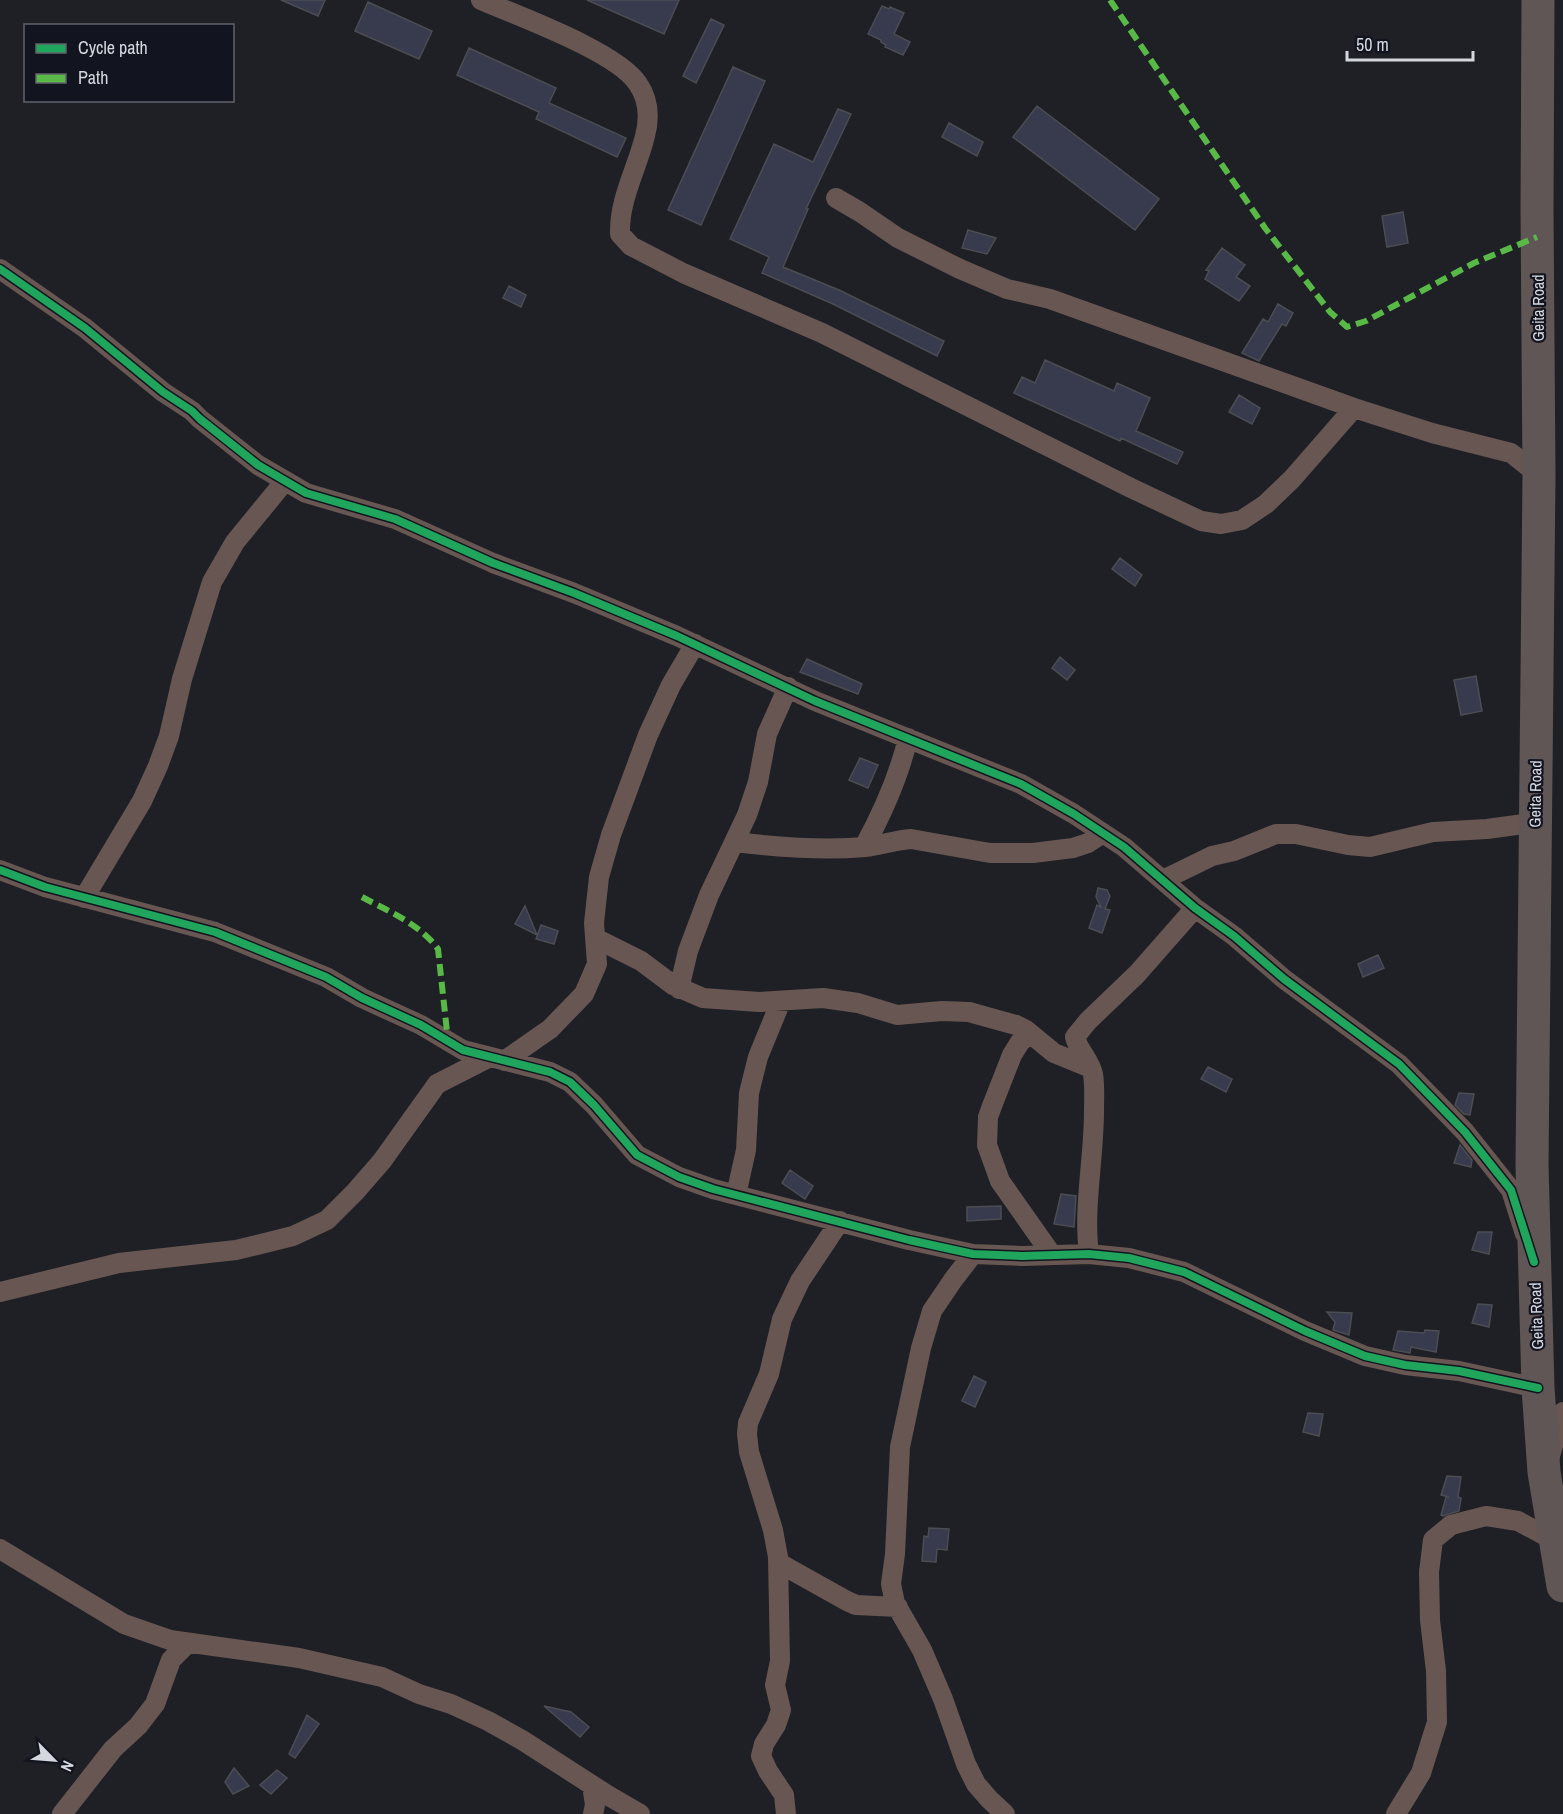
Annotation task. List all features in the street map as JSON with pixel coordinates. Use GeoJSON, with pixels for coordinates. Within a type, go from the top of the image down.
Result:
{"type":"FeatureCollection","features":[{"type":"Feature","properties":{"kind":"highway","name":"Geita Road"},"geometry":{"type":"LineString","coordinates":[[1538,0],[1539,475],[1532,1165],[1538,1388],[1544,1472],[1563,1586]]}},
{"type":"Feature","properties":{"kind":"street"},"geometry":{"type":"LineString","coordinates":[[481,0],[597,51],[620,64],[638,83],[649,107],[645,136],[626,190],[619,219],[620,234],[631,246],[683,273],[822,333],[1171,507],[1202,521],[1221,524],[1242,520],[1266,504],[1292,479],[1354,408]]}},
{"type":"Feature","properties":{"kind":"street"},"geometry":{"type":"LineString","coordinates":[[836,198],[898,238],[1007,289],[1050,299],[1354,408],[1432,433],[1511,453],[1539,475]]}},
{"type":"Feature","properties":{"kind":"street"},"geometry":{"type":"LineString","coordinates":[[0,269],[85,328],[258,465],[306,493],[395,519],[493,563],[574,593],[695,644],[815,700],[1022,784],[1074,814],[1124,847],[1196,908],[1234,936],[1284,980],[1399,1064],[1465,1132],[1510,1190],[1534,1262]]}},
{"type":"Feature","properties":{"kind":"street"},"geometry":{"type":"LineString","coordinates":[[84,898],[142,801],[158,766],[169,736],[182,679],[212,582],[235,542],[285,481]]}},
{"type":"Feature","properties":{"kind":"street"},"geometry":{"type":"LineString","coordinates":[[0,1292],[119,1263],[236,1250],[293,1236],[327,1220],[382,1161],[437,1084],[496,1059],[550,1029],[584,994],[597,964],[594,923],[599,877],[611,835],[648,735],[671,685],[695,644]]}},
{"type":"Feature","properties":{"kind":"street"},"geometry":{"type":"LineString","coordinates":[[679,989],[688,951],[699,921],[753,798],[767,734],[788,687]]}},
{"type":"Feature","properties":{"kind":"street"},"geometry":{"type":"LineString","coordinates":[[864,847],[892,788],[908,738]]}},
{"type":"Feature","properties":{"kind":"street"},"geometry":{"type":"LineString","coordinates":[[1163,880],[1212,856],[1234,851],[1276,834],[1296,834],[1348,846],[1370,847],[1433,832],[1487,829],[1530,823],[1534,830]]}},
{"type":"Feature","properties":{"kind":"street"},"geometry":{"type":"LineString","coordinates":[[734,842],[793,847],[864,847],[911,839],[979,852],[1033,853],[1073,848],[1088,843],[1103,833]]}},
{"type":"Feature","properties":{"kind":"street"},"geometry":{"type":"LineString","coordinates":[[0,870],[45,887],[215,932],[326,977],[362,998],[421,1025],[464,1050],[550,1072],[570,1083],[594,1105],[636,1155],[679,1177],[736,1195],[909,1240],[973,1254],[1089,1254],[1129,1258],[1184,1272],[1365,1356],[1405,1365],[1459,1371],[1538,1388]]}},
{"type":"Feature","properties":{"kind":"street"},"geometry":{"type":"LineString","coordinates":[[1089,1254],[1087,1228],[1093,1152],[1094,1090],[1090,1068],[1076,1044],[1075,1037],[1088,1021],[1137,974],[1196,908]]}},
{"type":"Feature","properties":{"kind":"street"},"geometry":{"type":"LineString","coordinates":[[595,938],[641,961],[679,989],[703,998],[759,1002],[801,998],[832,999],[858,1003],[897,1015],[942,1011],[969,1012],[1016,1025],[1053,1053],[1090,1068]]}},
{"type":"Feature","properties":{"kind":"street"},"geometry":{"type":"LineString","coordinates":[[736,1195],[746,1150],[749,1093],[763,1043],[781,1001]]}},
{"type":"Feature","properties":{"kind":"street"},"geometry":{"type":"LineString","coordinates":[[1030,1034],[1020,1042],[1012,1055],[992,1106],[988,1117],[987,1145],[1000,1181],[1052,1255]]}},
{"type":"Feature","properties":{"kind":"street"},"geometry":{"type":"LineString","coordinates":[[786,1814],[784,1795],[761,1756],[764,1744],[776,1725],[781,1710],[775,1685],[780,1661],[779,1563],[773,1530],[749,1452],[748,1423],[765,1387],[782,1319],[800,1281],[840,1221]]}},
{"type":"Feature","properties":{"kind":"street"},"geometry":{"type":"LineString","coordinates":[[973,1254],[933,1311],[921,1348],[900,1447],[895,1554],[891,1584],[895,1603],[922,1650],[943,1699],[966,1764],[976,1784],[1005,1814]]}},
{"type":"Feature","properties":{"kind":"street"},"geometry":{"type":"LineString","coordinates":[[1544,1472],[1563,1412]]}},
{"type":"Feature","properties":{"kind":"street"},"geometry":{"type":"LineString","coordinates":[[1396,1814],[1421,1773],[1437,1722],[1429,1572],[1434,1540],[1450,1525],[1486,1516],[1518,1521],[1556,1541]]}},
{"type":"Feature","properties":{"kind":"street"},"geometry":{"type":"LineString","coordinates":[[0,1549],[124,1623],[170,1640],[299,1658],[382,1677],[488,1721],[640,1814]]}},
{"type":"Feature","properties":{"kind":"street"},"geometry":{"type":"LineString","coordinates":[[779,1563],[839,1598],[856,1605],[898,1607]]}},
{"type":"Feature","properties":{"kind":"street"},"geometry":{"type":"LineString","coordinates":[[62,1814],[113,1749],[138,1726],[155,1704],[167,1667],[178,1651],[188,1643]]}},
{"type":"Feature","properties":{"kind":"street"},"geometry":{"type":"LineString","coordinates":[[592,1785],[596,1804],[593,1814]]}},
{"type":"Feature","properties":{"kind":"building"},"geometry":{"type":"Polygon","coordinates":[[[281,0],[325,0],[318,16],[281,0]]]}},
{"type":"Feature","properties":{"kind":"building"},"geometry":{"type":"Polygon","coordinates":[[[587,0],[679,0],[664,34],[587,0]]]}},
{"type":"Feature","properties":{"kind":"building"},"geometry":{"type":"Polygon","coordinates":[[[368,2],[432,31],[419,59],[355,31],[368,2]]]}},
{"type":"Feature","properties":{"kind":"building"},"geometry":{"type":"Polygon","coordinates":[[[882,6],[904,13],[894,34],[910,42],[903,55],[885,47],[886,45],[881,40],[868,34],[882,6]]]}},
{"type":"Feature","properties":{"kind":"building"},"geometry":{"type":"Polygon","coordinates":[[[711,19],[724,25],[696,83],[683,76],[711,19]]]}},
{"type":"Feature","properties":{"kind":"building"},"geometry":{"type":"Polygon","coordinates":[[[469,48],[556,88],[549,103],[626,138],[617,157],[536,119],[539,112],[457,75],[469,48]]]}},
{"type":"Feature","properties":{"kind":"building"},"geometry":{"type":"Polygon","coordinates":[[[733,67],[765,81],[701,225],[668,210],[733,67]]]}},
{"type":"Feature","properties":{"kind":"building"},"geometry":{"type":"Polygon","coordinates":[[[1037,106],[1159,199],[1135,230],[1013,137],[1037,106]]]}},
{"type":"Feature","properties":{"kind":"building"},"geometry":{"type":"Polygon","coordinates":[[[838,109],[851,114],[806,209],[808,209],[783,267],[839,290],[944,341],[937,356],[833,304],[762,273],[769,257],[730,239],[774,144],[813,162],[838,109]]]}},
{"type":"Feature","properties":{"kind":"building"},"geometry":{"type":"Polygon","coordinates":[[[949,123],[983,142],[977,156],[942,137],[949,123]]]}},
{"type":"Feature","properties":{"kind":"building"},"geometry":{"type":"Polygon","coordinates":[[[1403,212],[1408,243],[1387,247],[1382,216],[1403,212]]]}},
{"type":"Feature","properties":{"kind":"building"},"geometry":{"type":"Polygon","coordinates":[[[968,230],[996,238],[987,254],[962,248],[968,230]]]}},
{"type":"Feature","properties":{"kind":"building"},"geometry":{"type":"Polygon","coordinates":[[[1222,248],[1245,265],[1236,277],[1250,286],[1239,301],[1205,279],[1209,271],[1206,270],[1222,248]]]}},
{"type":"Feature","properties":{"kind":"building"},"geometry":{"type":"Polygon","coordinates":[[[509,286],[526,295],[521,307],[503,298],[509,286]]]}},
{"type":"Feature","properties":{"kind":"building"},"geometry":{"type":"Polygon","coordinates":[[[1278,304],[1293,313],[1286,326],[1282,324],[1259,361],[1242,353],[1263,319],[1268,322],[1278,304]]]}},
{"type":"Feature","properties":{"kind":"building"},"geometry":{"type":"Polygon","coordinates":[[[1045,360],[1114,391],[1117,383],[1150,398],[1136,431],[1183,452],[1177,464],[1014,393],[1022,377],[1035,383],[1045,360]]]}},
{"type":"Feature","properties":{"kind":"building"},"geometry":{"type":"Polygon","coordinates":[[[1239,395],[1260,408],[1252,424],[1229,412],[1239,395]]]}},
{"type":"Feature","properties":{"kind":"building"},"geometry":{"type":"Polygon","coordinates":[[[1120,558],[1142,575],[1135,586],[1112,569],[1120,558]]]}},
{"type":"Feature","properties":{"kind":"building"},"geometry":{"type":"Polygon","coordinates":[[[1060,657],[1075,670],[1067,680],[1052,668],[1060,657]]]}},
{"type":"Feature","properties":{"kind":"building"},"geometry":{"type":"Polygon","coordinates":[[[807,659],[862,684],[858,694],[800,672],[807,659]]]}},
{"type":"Feature","properties":{"kind":"building"},"geometry":{"type":"Polygon","coordinates":[[[1476,676],[1482,711],[1461,715],[1454,680],[1476,676]]]}},
{"type":"Feature","properties":{"kind":"building"},"geometry":{"type":"Polygon","coordinates":[[[860,758],[878,765],[868,788],[849,780],[860,758]]]}},
{"type":"Feature","properties":{"kind":"building"},"geometry":{"type":"Polygon","coordinates":[[[1098,888],[1107,890],[1110,896],[1105,909],[1110,910],[1102,933],[1089,928],[1097,905],[1101,907],[1096,897],[1098,888]]]}},
{"type":"Feature","properties":{"kind":"building"},"geometry":{"type":"Polygon","coordinates":[[[525,906],[537,935],[515,924],[525,906]]]}},
{"type":"Feature","properties":{"kind":"building"},"geometry":{"type":"Polygon","coordinates":[[[541,925],[558,931],[554,944],[536,939],[541,925]]]}},
{"type":"Feature","properties":{"kind":"building"},"geometry":{"type":"Polygon","coordinates":[[[1378,955],[1384,968],[1363,977],[1358,964],[1378,955]]]}},
{"type":"Feature","properties":{"kind":"building"},"geometry":{"type":"Polygon","coordinates":[[[1208,1067],[1232,1079],[1226,1092],[1201,1079],[1208,1067]]]}},
{"type":"Feature","properties":{"kind":"building"},"geometry":{"type":"Polygon","coordinates":[[[1459,1093],[1474,1094],[1470,1115],[1464,1114],[1455,1105],[1459,1093]]]}},
{"type":"Feature","properties":{"kind":"building"},"geometry":{"type":"Polygon","coordinates":[[[1460,1145],[1472,1160],[1471,1167],[1454,1163],[1460,1145]]]}},
{"type":"Feature","properties":{"kind":"building"},"geometry":{"type":"Polygon","coordinates":[[[790,1170],[813,1186],[805,1199],[782,1183],[790,1170]]]}},
{"type":"Feature","properties":{"kind":"building"},"geometry":{"type":"Polygon","coordinates":[[[1061,1194],[1076,1196],[1074,1227],[1054,1224],[1061,1194]]]}},
{"type":"Feature","properties":{"kind":"building"},"geometry":{"type":"Polygon","coordinates":[[[1001,1206],[1001,1219],[967,1221],[967,1207],[1001,1206]]]}},
{"type":"Feature","properties":{"kind":"building"},"geometry":{"type":"Polygon","coordinates":[[[1478,1232],[1492,1232],[1489,1254],[1472,1250],[1478,1232]]]}},
{"type":"Feature","properties":{"kind":"building"},"geometry":{"type":"Polygon","coordinates":[[[1478,1304],[1492,1305],[1489,1327],[1472,1323],[1478,1304]]]}},
{"type":"Feature","properties":{"kind":"building"},"geometry":{"type":"Polygon","coordinates":[[[1327,1312],[1352,1313],[1349,1335],[1333,1330],[1335,1322],[1327,1312]]]}},
{"type":"Feature","properties":{"kind":"building"},"geometry":{"type":"Polygon","coordinates":[[[1425,1330],[1439,1331],[1436,1352],[1411,1347],[1410,1353],[1393,1350],[1398,1331],[1424,1333],[1425,1330]]]}},
{"type":"Feature","properties":{"kind":"building"},"geometry":{"type":"Polygon","coordinates":[[[974,1376],[986,1382],[975,1407],[962,1401],[974,1376]]]}},
{"type":"Feature","properties":{"kind":"building"},"geometry":{"type":"Polygon","coordinates":[[[1308,1413],[1323,1414],[1319,1436],[1303,1432],[1308,1413]]]}},
{"type":"Feature","properties":{"kind":"building"},"geometry":{"type":"Polygon","coordinates":[[[1447,1476],[1461,1477],[1458,1497],[1461,1498],[1459,1511],[1443,1516],[1441,1515],[1446,1497],[1449,1497],[1441,1495],[1447,1476]]]}},
{"type":"Feature","properties":{"kind":"building"},"geometry":{"type":"Polygon","coordinates":[[[929,1528],[949,1529],[947,1550],[937,1549],[936,1562],[922,1561],[924,1536],[928,1537],[929,1528]]]}},
{"type":"Feature","properties":{"kind":"building"},"geometry":{"type":"Polygon","coordinates":[[[544,1706],[571,1712],[589,1727],[580,1737],[544,1706]]]}},
{"type":"Feature","properties":{"kind":"building"},"geometry":{"type":"Polygon","coordinates":[[[307,1715],[319,1724],[295,1758],[289,1754],[307,1715]]]}},
{"type":"Feature","properties":{"kind":"building"},"geometry":{"type":"Polygon","coordinates":[[[234,1768],[249,1786],[233,1794],[225,1782],[234,1768]]]}},
{"type":"Feature","properties":{"kind":"building"},"geometry":{"type":"Polygon","coordinates":[[[277,1770],[287,1778],[271,1794],[260,1785],[277,1770]]]}},
{"type":"Feature","properties":{"kind":"marked path"},"geometry":{"type":"LineString","coordinates":[[1110,0],[1265,228],[1330,312],[1347,327],[1366,321],[1474,263],[1537,237]]}},
{"type":"Feature","properties":{"kind":"marked path"},"geometry":{"type":"LineString","coordinates":[[362,897],[413,925],[438,949],[448,1041]]}},
{"type":"Feature","properties":{"kind":"cycle path"},"geometry":{"type":"LineString","coordinates":[[0,269],[85,328],[258,465],[306,493],[395,519],[493,563],[574,593],[677,636],[815,701],[1021,784],[1074,814],[1124,847],[1195,908],[1234,936],[1284,979],[1399,1064],[1465,1132],[1511,1190],[1534,1262]]}},
{"type":"Feature","properties":{"kind":"cycle path"},"geometry":{"type":"LineString","coordinates":[[0,870],[45,887],[215,932],[326,977],[362,998],[421,1025],[463,1050],[550,1072],[570,1082],[594,1105],[637,1155],[679,1177],[713,1189],[909,1240],[973,1254],[1022,1256],[1089,1254],[1129,1258],[1184,1272],[1305,1331],[1365,1356],[1405,1365],[1459,1371],[1538,1388]]}}]}
